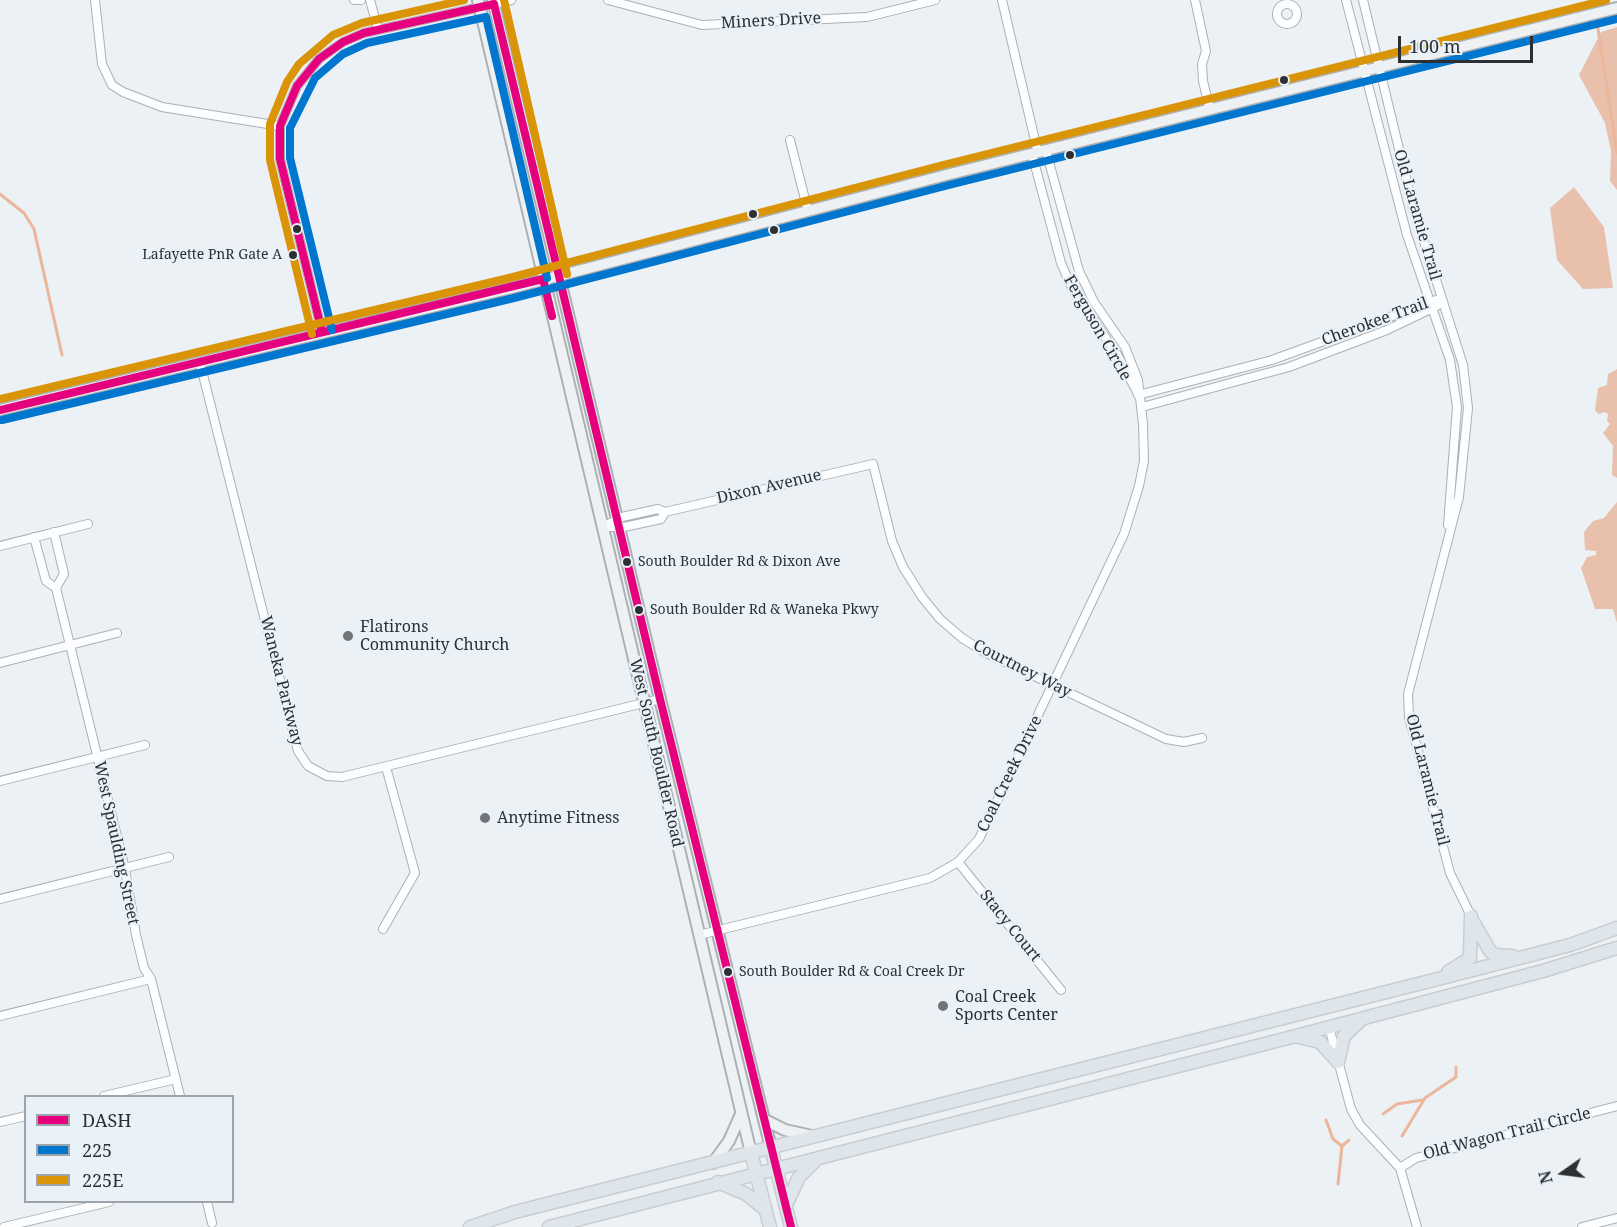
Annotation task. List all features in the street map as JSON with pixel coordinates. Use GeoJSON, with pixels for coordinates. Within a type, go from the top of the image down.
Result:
{"type":"FeatureCollection","features":[{"type":"Feature","properties":{"kind":"main road","name":"West South Boulder Road"},"geometry":{"type":"LineString","coordinates":[[494,2],[557,276],[716,930],[791,1227]]}},
{"type":"Feature","properties":{"kind":"main road","name":"West South Boulder Road"},"geometry":{"type":"LineString","coordinates":[[479,3],[643,704],[770,1227]]}},
{"type":"Feature","properties":{"kind":"main road"},"geometry":{"type":"LineString","coordinates":[[0,410],[557,276],[1615,8]]}},
{"type":"Feature","properties":{"kind":"main road"},"geometry":{"type":"LineString","coordinates":[[1471,916],[1484,944],[1494,955],[1525,956]]}},
{"type":"Feature","properties":{"kind":"main road"},"geometry":{"type":"LineString","coordinates":[[1434,980],[1470,958],[1471,916]]}},
{"type":"Feature","properties":{"kind":"main road"},"geometry":{"type":"LineString","coordinates":[[470,1227],[515,1212],[1354,1001],[1525,956],[1617,928]]}},
{"type":"Feature","properties":{"kind":"main road"},"geometry":{"type":"LineString","coordinates":[[549,1227],[718,1182],[1292,1038],[1329,1026],[1561,966],[1617,948]]}},
{"type":"Feature","properties":{"kind":"main road"},"geometry":{"type":"LineString","coordinates":[[1329,1026],[1335,1015],[1354,1001]]}},
{"type":"Feature","properties":{"kind":"main road"},"geometry":{"type":"LineString","coordinates":[[1338,1062],[1344,1036],[1357,1022],[1367,1017]]}},
{"type":"Feature","properties":{"kind":"main road"},"geometry":{"type":"LineString","coordinates":[[1292,1038],[1306,1038],[1320,1042],[1338,1062]]}},
{"type":"Feature","properties":{"kind":"main road"},"geometry":{"type":"LineString","coordinates":[[713,1163],[729,1141],[741,1114]]}},
{"type":"Feature","properties":{"kind":"main road"},"geometry":{"type":"LineString","coordinates":[[765,1120],[785,1130],[815,1137]]}},
{"type":"Feature","properties":{"kind":"main road"},"geometry":{"type":"LineString","coordinates":[[786,1205],[799,1177],[818,1158]]}},
{"type":"Feature","properties":{"kind":"main road"},"geometry":{"type":"LineString","coordinates":[[718,1182],[746,1194],[765,1209]]}},
{"type":"Feature","properties":{"kind":"street"},"geometry":{"type":"LineString","coordinates":[[95,0],[105,75],[123,93],[162,107],[280,126]]}},
{"type":"Feature","properties":{"kind":"street"},"geometry":{"type":"LineString","coordinates":[[354,0],[361,0]]}},
{"type":"Feature","properties":{"kind":"street"},"geometry":{"type":"LineString","coordinates":[[370,0],[378,30]]}},
{"type":"Feature","properties":{"kind":"street"},"geometry":{"type":"LineString","coordinates":[[322,332],[280,159],[280,126],[297,86],[319,59],[343,42],[378,30],[479,3],[511,0]]}},
{"type":"Feature","properties":{"kind":"street","name":"Miners Drive"},"geometry":{"type":"LineString","coordinates":[[608,0],[702,25],[867,17],[935,0]]}},
{"type":"Feature","properties":{"kind":"street"},"geometry":{"type":"LineString","coordinates":[[1002,0],[1038,153]]}},
{"type":"Feature","properties":{"kind":"street"},"geometry":{"type":"LineString","coordinates":[[1195,0],[1206,51],[1202,64],[1203,81],[1210,110]]}},
{"type":"Feature","properties":{"kind":"street","name":"Old Laramie Trail"},"geometry":{"type":"LineString","coordinates":[[1346,0],[1407,236],[1450,360],[1457,407],[1448,504],[1448,536]]}},
{"type":"Feature","properties":{"kind":"street","name":"Old Laramie Trail"},"geometry":{"type":"LineString","coordinates":[[1363,0],[1413,207],[1462,365],[1468,408],[1459,496],[1408,694],[1409,717],[1450,873],[1471,916]]}},
{"type":"Feature","properties":{"kind":"street"},"geometry":{"type":"LineString","coordinates":[[790,140],[808,211]]}},
{"type":"Feature","properties":{"kind":"street","name":"Ferguson Circle"},"geometry":{"type":"LineString","coordinates":[[1038,153],[1079,271],[1086,287],[1131,360],[1138,380],[1138,395]]}},
{"type":"Feature","properties":{"kind":"street","name":"Ferguson Circle"},"geometry":{"type":"LineString","coordinates":[[1038,153],[1052,236],[1064,270],[1081,303],[1118,356],[1142,407],[1145,447],[1139,486],[1124,534],[1108,566]]}},
{"type":"Feature","properties":{"kind":"street","name":"Cherokee Trail"},"geometry":{"type":"LineString","coordinates":[[1138,395],[1272,360],[1431,300],[1442,300]]}},
{"type":"Feature","properties":{"kind":"street","name":"Cherokee Trail"},"geometry":{"type":"LineString","coordinates":[[1142,407],[1288,367],[1434,309],[1442,300]]}},
{"type":"Feature","properties":{"kind":"street","name":"Waneka Parkway"},"geometry":{"type":"LineString","coordinates":[[200,363],[298,751],[308,766],[327,776],[342,777],[660,699]]}},
{"type":"Feature","properties":{"kind":"street","name":"Dixon Avenue"},"geometry":{"type":"LineString","coordinates":[[602,527],[618,523],[661,519],[665,512],[873,464]]}},
{"type":"Feature","properties":{"kind":"street","name":"Courtney Way"},"geometry":{"type":"LineString","coordinates":[[873,464],[892,541],[903,567],[922,597],[940,619],[963,639],[986,654],[1166,740],[1184,742],[1202,738]]}},
{"type":"Feature","properties":{"kind":"street"},"geometry":{"type":"LineString","coordinates":[[0,546],[88,524]]}},
{"type":"Feature","properties":{"kind":"street","name":"West Spaulding Street"},"geometry":{"type":"LineString","coordinates":[[54,532],[64,574],[56,588]]}},
{"type":"Feature","properties":{"kind":"street","name":"West Spaulding Street"},"geometry":{"type":"LineString","coordinates":[[34,537],[46,581],[56,588],[125,869],[136,936],[144,968],[151,979],[180,1095]]}},
{"type":"Feature","properties":{"kind":"street","name":"Coal Creek Drive"},"geometry":{"type":"LineString","coordinates":[[699,935],[930,878],[957,862],[979,839],[1108,566]]}},
{"type":"Feature","properties":{"kind":"street"},"geometry":{"type":"LineString","coordinates":[[0,663],[117,633]]}},
{"type":"Feature","properties":{"kind":"street"},"geometry":{"type":"LineString","coordinates":[[0,781],[145,745]]}},
{"type":"Feature","properties":{"kind":"street"},"geometry":{"type":"LineString","coordinates":[[383,929],[415,873],[386,767]]}},
{"type":"Feature","properties":{"kind":"street"},"geometry":{"type":"LineString","coordinates":[[0,899],[169,857]]}},
{"type":"Feature","properties":{"kind":"street","name":"Stacy Court"},"geometry":{"type":"LineString","coordinates":[[957,862],[1061,990]]}},
{"type":"Feature","properties":{"kind":"street"},"geometry":{"type":"LineString","coordinates":[[0,1016],[151,979]]}},
{"type":"Feature","properties":{"kind":"street"},"geometry":{"type":"LineString","coordinates":[[1329,1026],[1351,1108],[1360,1125],[1400,1168],[1417,1227]]}},
{"type":"Feature","properties":{"kind":"street"},"geometry":{"type":"LineString","coordinates":[[108,1095],[176,1079]]}},
{"type":"Feature","properties":{"kind":"street","name":"Old Wagon Trail Circle"},"geometry":{"type":"LineString","coordinates":[[1400,1168],[1416,1158],[1617,1106]]}},
{"type":"Feature","properties":{"kind":"street"},"geometry":{"type":"LineString","coordinates":[[0,1122],[24,1116]]}},
{"type":"Feature","properties":{"kind":"street"},"geometry":{"type":"LineString","coordinates":[[4,1227],[105,1203]]}},
{"type":"Feature","properties":{"kind":"street"},"geometry":{"type":"LineString","coordinates":[[207,1203],[213,1223]]}},
{"type":"Feature","properties":{"kind":"street"},"geometry":{"type":"LineString","coordinates":[[1582,1227],[1617,1218]]}},
{"type":"Feature","properties":{"kind":"shaded area"},"geometry":{"type":"Polygon","coordinates":[[[1617,27],[1617,190],[1610,181],[1611,151],[1605,123],[1579,75],[1601,32],[1617,27]]]}},
{"type":"Feature","properties":{"kind":"shaded area"},"geometry":{"type":"Polygon","coordinates":[[[1574,187],[1604,227],[1613,288],[1583,289],[1557,260],[1550,208],[1574,187]]]}},
{"type":"Feature","properties":{"kind":"shaded area"},"geometry":{"type":"Polygon","coordinates":[[[1617,369],[1617,478],[1612,475],[1613,446],[1603,433],[1610,424],[1607,421],[1608,414],[1605,412],[1598,414],[1595,410],[1598,388],[1607,385],[1608,374],[1617,369]]]}},
{"type":"Feature","properties":{"kind":"shaded area"},"geometry":{"type":"Polygon","coordinates":[[[1617,502],[1617,623],[1613,609],[1595,609],[1581,568],[1587,557],[1596,555],[1596,551],[1585,550],[1584,532],[1593,521],[1604,518],[1617,502]]]}},
{"type":"Feature","properties":{"kind":"waterway"},"geometry":{"type":"LineString","coordinates":[[1594,0],[1595,9]]}},
{"type":"Feature","properties":{"kind":"waterway"},"geometry":{"type":"LineString","coordinates":[[1596,16],[1617,153]]}},
{"type":"Feature","properties":{"kind":"waterway"},"geometry":{"type":"LineString","coordinates":[[0,194],[24,213],[34,229],[62,355]]}},
{"type":"Feature","properties":{"kind":"waterway"},"geometry":{"type":"LineString","coordinates":[[1402,1136],[1425,1098],[1456,1077],[1456,1067]]}},
{"type":"Feature","properties":{"kind":"waterway"},"geometry":{"type":"LineString","coordinates":[[1383,1114],[1397,1104],[1422,1100]]}},
{"type":"Feature","properties":{"kind":"waterway"},"geometry":{"type":"LineString","coordinates":[[1326,1120],[1333,1139],[1342,1146]]}},
{"type":"Feature","properties":{"kind":"waterway"},"geometry":{"type":"LineString","coordinates":[[1338,1184],[1342,1146],[1349,1140]]}},
{"type":"Feature","properties":{"kind":"transit line","name":"225E"},"geometry":{"type":"LineString","coordinates":[[312,334],[270,160],[270,124],[287,82],[299,64],[333,35],[362,23],[464,0]]}},
{"type":"Feature","properties":{"kind":"transit line","name":"225E"},"geometry":{"type":"LineString","coordinates":[[504,0],[567,274]]}},
{"type":"Feature","properties":{"kind":"transit line","name":"225E"},"geometry":{"type":"LineString","coordinates":[[0,399],[509,278],[943,165],[1606,0]]}},
{"type":"Feature","properties":{"kind":"transit line","name":"DASH"},"geometry":{"type":"LineString","coordinates":[[322,332],[280,159],[280,126],[297,86],[319,59],[343,42],[364,33],[494,4],[660,699],[791,1227]]}},
{"type":"Feature","properties":{"kind":"transit line","name":"225"},"geometry":{"type":"LineString","coordinates":[[332,330],[290,158],[290,128],[315,78],[343,54],[367,43],[486,17],[547,278]]}},
{"type":"Feature","properties":{"kind":"transit line","name":"225"},"geometry":{"type":"LineString","coordinates":[[2,420],[514,298],[949,185],[1617,19]]}},
{"type":"Feature","properties":{"kind":"transit line","name":"DASH"},"geometry":{"type":"LineString","coordinates":[[0,410],[543,279],[552,316]]}},
{"type":"Feature","properties":{"kind":"place","name":"Lafayette PnR Gate A"},"geometry":{"type":"Point","coordinates":[293,255]}},
{"type":"Feature","properties":{"kind":"place","name":"South Boulder Rd & Dixon Ave"},"geometry":{"type":"Point","coordinates":[627,562]}},
{"type":"Feature","properties":{"kind":"place","name":"South Boulder Rd & Waneka Pkwy"},"geometry":{"type":"Point","coordinates":[639,610]}},
{"type":"Feature","properties":{"kind":"place","name":"Flatirons Community Church"},"geometry":{"type":"Point","coordinates":[348,636]}},
{"type":"Feature","properties":{"kind":"place","name":"Anytime Fitness"},"geometry":{"type":"Point","coordinates":[485,818]}},
{"type":"Feature","properties":{"kind":"place","name":"South Boulder Rd & Coal Creek Dr"},"geometry":{"type":"Point","coordinates":[728,972]}},
{"type":"Feature","properties":{"kind":"place","name":"Coal Creek Sports Center"},"geometry":{"type":"Point","coordinates":[943,1006]}}]}
